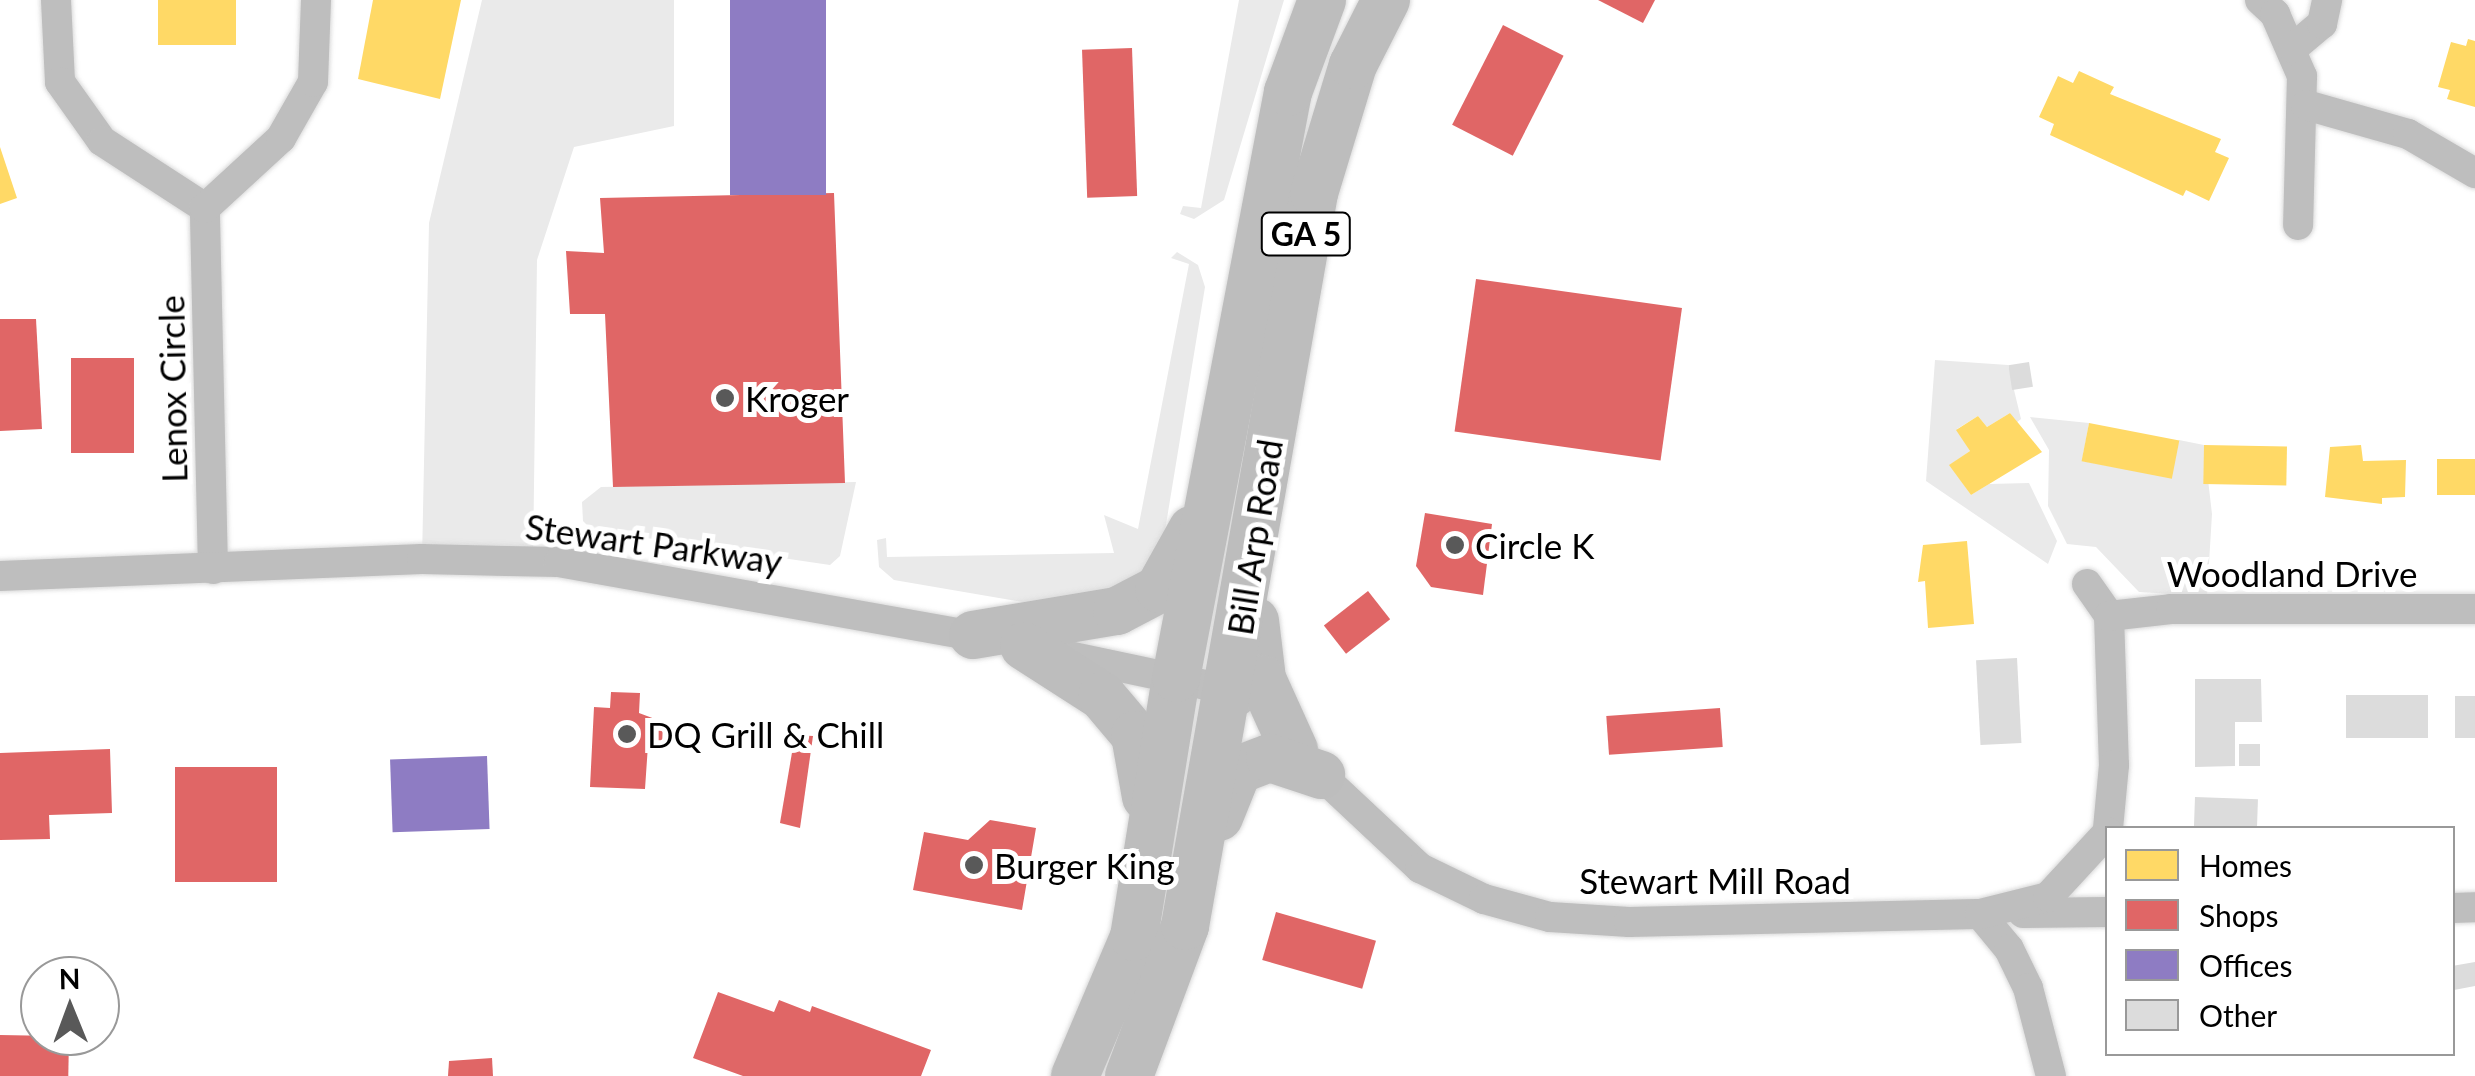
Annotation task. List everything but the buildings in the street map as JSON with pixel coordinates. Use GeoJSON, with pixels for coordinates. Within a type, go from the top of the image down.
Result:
{"type":"FeatureCollection","features":[{"type":"Feature","properties":{"kind":"main road","name":"Bill Arp Road"},"geometry":{"type":"LineString","coordinates":[[1074,1076],[1134,937],[1176,678],[1288,92],[1322,0]]}},
{"type":"Feature","properties":{"kind":"main road","name":"Bill Arp Road"},"geometry":{"type":"LineString","coordinates":[[1129,1076],[1185,926],[1230,690],[1246,569],[1314,193],[1353,65],[1386,0]]}},
{"type":"Feature","properties":{"kind":"main road"},"geometry":{"type":"LineString","coordinates":[[973,635],[1117,612],[1159,589],[1211,496]]}},
{"type":"Feature","properties":{"kind":"main road"},"geometry":{"type":"LineString","coordinates":[[1246,569],[1262,679],[1308,762]]}},
{"type":"Feature","properties":{"kind":"main road"},"geometry":{"type":"LineString","coordinates":[[1024,646],[1102,696],[1135,734],[1152,829]]}},
{"type":"Feature","properties":{"kind":"main road"},"geometry":{"type":"LineString","coordinates":[[1185,926],[1238,770],[1270,758],[1308,762]]}},
{"type":"Feature","properties":{"kind":"street"},"geometry":{"type":"LineString","coordinates":[[56,0],[60,82],[81,112],[102,141],[204,208],[281,138],[313,82],[316,0]]}},
{"type":"Feature","properties":{"kind":"street"},"geometry":{"type":"LineString","coordinates":[[2260,0],[2293,48],[2306,105],[2298,225]]}},
{"type":"Feature","properties":{"kind":"street"},"geometry":{"type":"LineString","coordinates":[[2293,48],[2322,24],[2327,0]]}},
{"type":"Feature","properties":{"kind":"street"},"geometry":{"type":"LineString","coordinates":[[2306,105],[2408,134],[2475,173]]}},
{"type":"Feature","properties":{"kind":"street","name":"Lenox Circle"},"geometry":{"type":"LineString","coordinates":[[204,208],[214,569]]}},
{"type":"Feature","properties":{"kind":"street","name":"Stewart Parkway"},"geometry":{"type":"LineString","coordinates":[[0,576],[422,559],[559,562],[973,635],[1230,690]]}},
{"type":"Feature","properties":{"kind":"street"},"geometry":{"type":"LineString","coordinates":[[2087,584],[2109,616],[2114,766],[2108,826]]}},
{"type":"Feature","properties":{"kind":"street","name":"Woodland Drive"},"geometry":{"type":"LineString","coordinates":[[2109,616],[2171,609],[2475,610]]}},
{"type":"Feature","properties":{"kind":"street","name":"Stewart Mill Road"},"geometry":{"type":"LineString","coordinates":[[1230,690],[1420,868],[1484,899],[1550,916],[1629,922],[1980,914]]}},
{"type":"Feature","properties":{"kind":"street"},"geometry":{"type":"LineString","coordinates":[[1980,914],[2048,897],[2105,833]]}},
{"type":"Feature","properties":{"kind":"street"},"geometry":{"type":"LineString","coordinates":[[1980,914],[2105,912]]}},
{"type":"Feature","properties":{"kind":"street"},"geometry":{"type":"LineString","coordinates":[[1980,914],[2009,948],[2028,988],[2051,1076]]}},
{"type":"Feature","properties":{"kind":"shaded area"},"geometry":{"type":"Polygon","coordinates":[[[482,0],[674,0],[674,126],[574,147],[537,260],[533,561],[422,559],[429,223],[482,0]]]}},
{"type":"Feature","properties":{"kind":"shaded area"},"geometry":{"type":"Polygon","coordinates":[[[1239,0],[1284,0],[1224,200],[1194,219],[1180,214],[1183,206],[1201,208],[1239,0]]]}},
{"type":"Feature","properties":{"kind":"shaded area"},"geometry":{"type":"Polygon","coordinates":[[[1177,252],[1198,265],[1205,287],[1161,555],[1141,583],[1070,610],[894,580],[879,567],[877,540],[886,538],[887,557],[1114,553],[1104,515],[1138,529],[1189,264],[1171,258],[1177,252]]]}},
{"type":"Feature","properties":{"kind":"shaded area"},"geometry":{"type":"Polygon","coordinates":[[[1935,360],[2008,365],[2021,419],[2016,423],[2010,413],[1987,427],[1978,416],[1957,429],[1970,451],[1950,465],[1971,495],[1989,484],[2029,483],[2057,541],[2048,564],[1926,481],[1935,360]]]}},
{"type":"Feature","properties":{"kind":"shaded area"},"geometry":{"type":"Polygon","coordinates":[[[2030,417],[2089,423],[2082,461],[2170,477],[2179,440],[2204,445],[2212,514],[2207,596],[2139,592],[2096,547],[2067,544],[2048,506],[2049,450],[2030,417]]]}},
{"type":"Feature","properties":{"kind":"shaded area"},"geometry":{"type":"Polygon","coordinates":[[[856,482],[840,556],[830,565],[592,530],[583,521],[582,502],[601,487],[856,482]]]}},
{"type":"Feature","properties":{"kind":"place","name":"Kroger"},"geometry":{"type":"Point","coordinates":[725,398]}},
{"type":"Feature","properties":{"kind":"place","name":"Circle K"},"geometry":{"type":"Point","coordinates":[1455,545]}},
{"type":"Feature","properties":{"kind":"place","name":"DQ Grill & Chill"},"geometry":{"type":"Point","coordinates":[627,734]}},
{"type":"Feature","properties":{"kind":"place","name":"Burger King"},"geometry":{"type":"Point","coordinates":[974,865]}}]}
